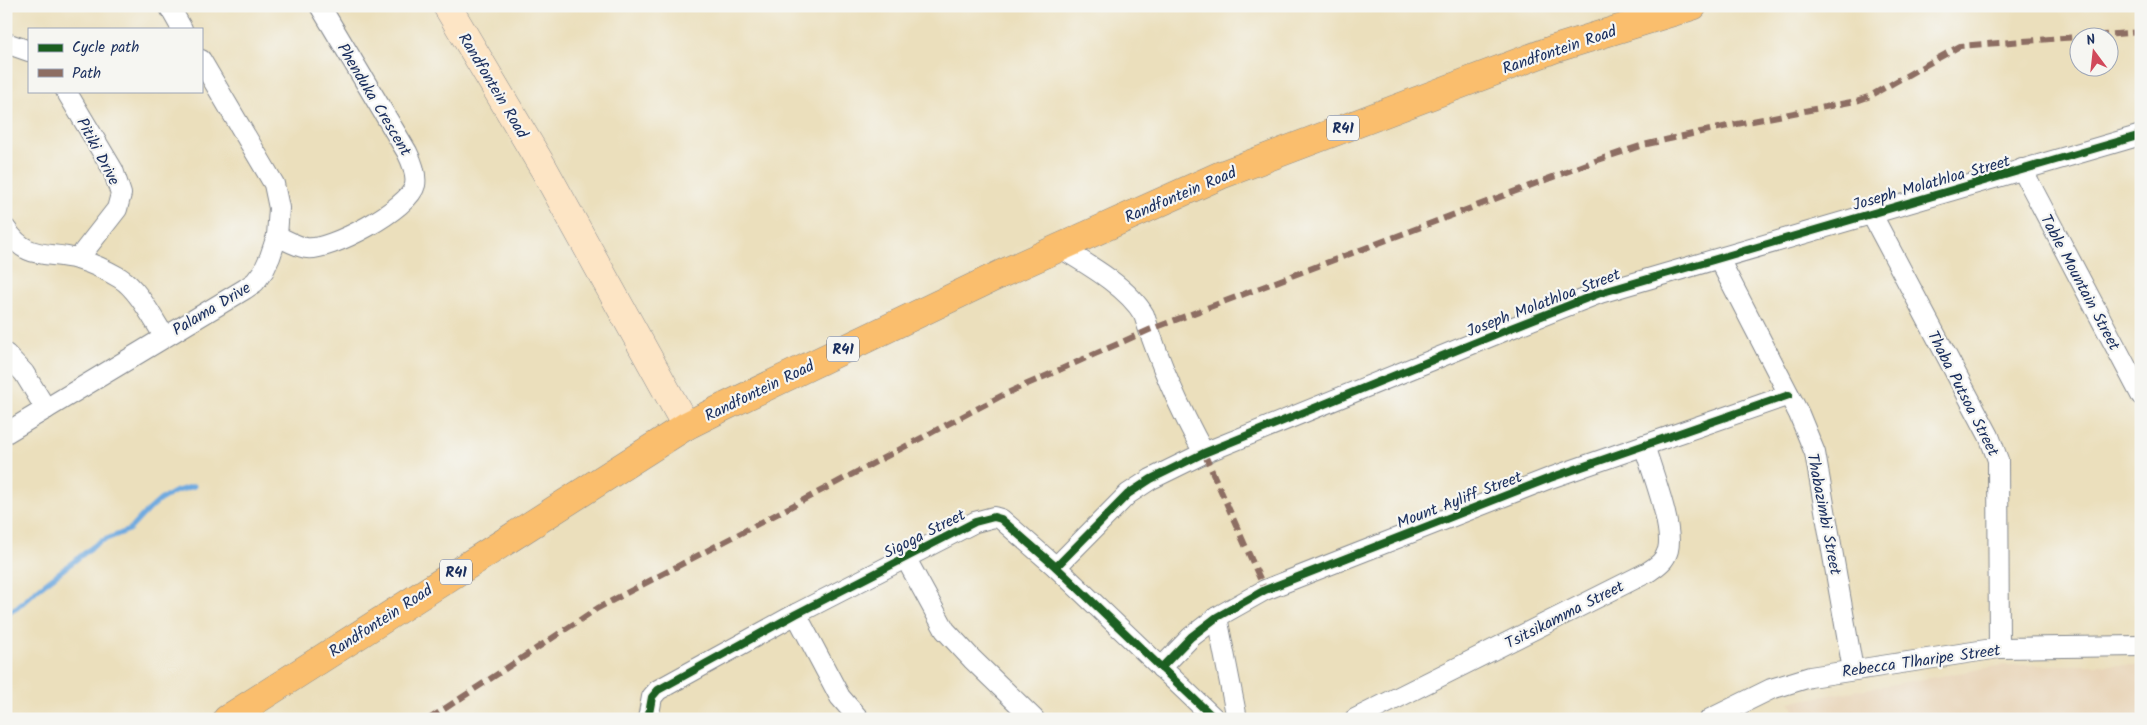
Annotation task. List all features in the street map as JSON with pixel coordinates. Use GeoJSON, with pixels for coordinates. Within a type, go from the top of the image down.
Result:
{"type":"FeatureCollection","features":[{"type":"Feature","properties":{"kind":"main road","name":"Randfontein Road"},"geometry":{"type":"LineString","coordinates":[[227,719],[686,426],[1059,247],[1221,175],[1554,49],[1694,6]]}},
{"type":"Feature","properties":{"kind":"street"},"geometry":{"type":"LineString","coordinates":[[169,6],[181,28]]}},
{"type":"Feature","properties":{"kind":"street","name":"Phenduka Crescent"},"geometry":{"type":"LineString","coordinates":[[278,236],[306,248],[326,246],[340,241],[404,203],[415,186],[413,165],[407,152],[320,6]]}},
{"type":"Feature","properties":{"kind":"street","name":"Randfontein Road"},"geometry":{"type":"LineString","coordinates":[[448,6],[544,169],[686,426]]}},
{"type":"Feature","properties":{"kind":"street"},"geometry":{"type":"LineString","coordinates":[[6,44],[28,51]]}},
{"type":"Feature","properties":{"kind":"street","name":"Palama Drive"},"geometry":{"type":"LineString","coordinates":[[6,433],[255,282],[264,270],[278,236],[279,208],[274,184],[202,62]]}},
{"type":"Feature","properties":{"kind":"street","name":"Pitiki Drive"},"geometry":{"type":"LineString","coordinates":[[67,92],[113,170],[121,194],[118,209],[78,259]]}},
{"type":"Feature","properties":{"kind":"street","name":"Joseph Molathloa Street"},"geometry":{"type":"LineString","coordinates":[[1056,567],[1128,494],[1151,479],[1204,453],[1600,293],[2141,136]]}},
{"type":"Feature","properties":{"kind":"street","name":"Table Mountain Street"},"geometry":{"type":"LineString","coordinates":[[2022,169],[2141,395]]}},
{"type":"Feature","properties":{"kind":"street","name":"Thaba Putsoa Street"},"geometry":{"type":"LineString","coordinates":[[1871,213],[1989,436],[1998,460],[1998,648]]}},
{"type":"Feature","properties":{"kind":"street"},"geometry":{"type":"LineString","coordinates":[[6,229],[21,246],[31,252],[78,259],[119,277],[128,283],[164,336]]}},
{"type":"Feature","properties":{"kind":"street"},"geometry":{"type":"LineString","coordinates":[[1059,247],[1106,278],[1140,307],[1180,410],[1204,453]]}},
{"type":"Feature","properties":{"kind":"street","name":"Thabazimbi Street"},"geometry":{"type":"LineString","coordinates":[[1719,259],[1799,414],[1815,454],[1853,670]]}},
{"type":"Feature","properties":{"kind":"street"},"geometry":{"type":"LineString","coordinates":[[6,354],[24,373],[46,409]]}},
{"type":"Feature","properties":{"kind":"street","name":"Mount Ayliff Street"},"geometry":{"type":"LineString","coordinates":[[1161,668],[1191,637],[1218,617],[1265,590],[1550,478],[1789,395]]}},
{"type":"Feature","properties":{"kind":"street","name":"Tsitsikamma Street"},"geometry":{"type":"LineString","coordinates":[[1355,719],[1648,572],[1662,563],[1668,550],[1668,527],[1644,445]]}},
{"type":"Feature","properties":{"kind":"street","name":"Sigoga Street"},"geometry":{"type":"LineString","coordinates":[[648,719],[652,697],[658,690],[905,557],[975,522],[994,517],[1001,518],[1056,567],[1215,719]]}},
{"type":"Feature","properties":{"kind":"street"},"geometry":{"type":"LineString","coordinates":[[905,557],[945,630],[1034,719]]}},
{"type":"Feature","properties":{"kind":"street"},"geometry":{"type":"LineString","coordinates":[[796,614],[840,697],[860,719]]}},
{"type":"Feature","properties":{"kind":"street"},"geometry":{"type":"LineString","coordinates":[[1218,617],[1237,719]]}},
{"type":"Feature","properties":{"kind":"street","name":"Rebecca Tlharipe Street"},"geometry":{"type":"LineString","coordinates":[[1710,719],[1785,683],[1853,670],[1998,648],[2141,646]]}},
{"type":"Feature","properties":{"kind":"shaded area"},"geometry":{"type":"Polygon","coordinates":[[[2004,665],[2141,665],[2141,719],[1799,719],[1790,702],[2004,665]]]}},
{"type":"Feature","properties":{"kind":"waterway"},"geometry":{"type":"LineString","coordinates":[[6,614],[17,608],[39,588],[99,542],[129,530],[160,500],[174,492],[194,486]]}},
{"type":"Feature","properties":{"kind":"marked path"},"geometry":{"type":"LineString","coordinates":[[429,719],[598,608],[1005,394],[1149,330],[1595,161],[1643,145],[1868,97],[1960,46],[2141,32]]}},
{"type":"Feature","properties":{"kind":"marked path"},"geometry":{"type":"LineString","coordinates":[[1204,453],[1265,590]]}},
{"type":"Feature","properties":{"kind":"cycle path"},"geometry":{"type":"LineString","coordinates":[[1056,567],[1128,494],[1151,479],[1204,453],[1511,328],[1600,293],[2141,135]]}},
{"type":"Feature","properties":{"kind":"cycle path"},"geometry":{"type":"LineString","coordinates":[[1161,668],[1191,637],[1217,617],[1265,590],[1550,478],[1789,395]]}},
{"type":"Feature","properties":{"kind":"cycle path"},"geometry":{"type":"LineString","coordinates":[[648,719],[652,697],[658,690],[796,614],[975,522],[994,517],[1001,519],[1056,567],[1215,719]]}}]}
